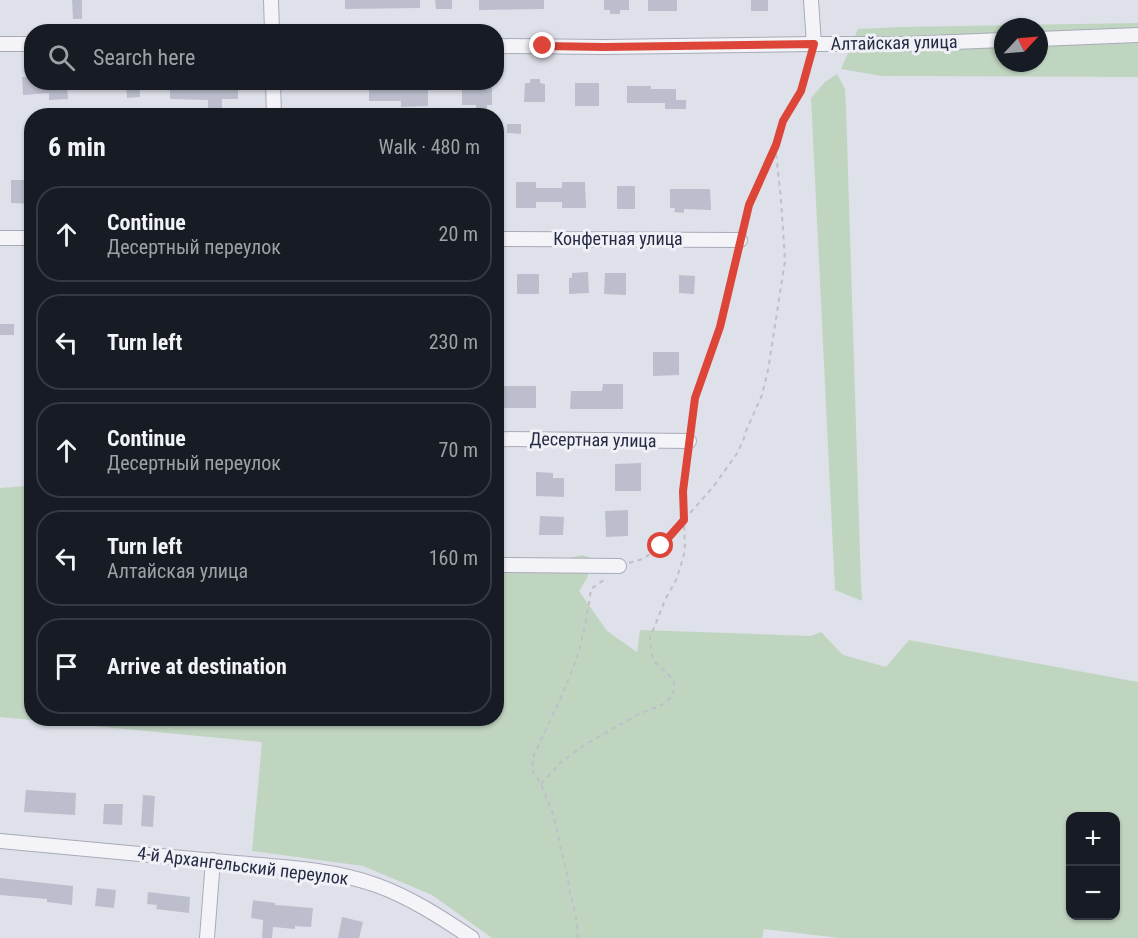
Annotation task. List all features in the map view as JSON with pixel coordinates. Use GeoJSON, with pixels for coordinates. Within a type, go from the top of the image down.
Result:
{"type":"FeatureCollection","features":[{"type":"Feature","properties":{"kind":"street"},"geometry":{"type":"LineString","coordinates":[[271,0],[272,24]]}},
{"type":"Feature","properties":{"kind":"street"},"geometry":{"type":"LineString","coordinates":[[811,0],[814,44]]}},
{"type":"Feature","properties":{"kind":"street"},"geometry":{"type":"LineString","coordinates":[[1048,39],[1138,35]]}},
{"type":"Feature","properties":{"kind":"street","name":"Алтайская улица"},"geometry":{"type":"LineString","coordinates":[[504,46],[905,44],[994,40]]}},
{"type":"Feature","properties":{"kind":"street"},"geometry":{"type":"LineString","coordinates":[[0,44],[24,44]]}},
{"type":"Feature","properties":{"kind":"street"},"geometry":{"type":"LineString","coordinates":[[273,90],[274,108]]}},
{"type":"Feature","properties":{"kind":"street"},"geometry":{"type":"LineString","coordinates":[[0,238],[24,238]]}},
{"type":"Feature","properties":{"kind":"street","name":"Конфетная улица"},"geometry":{"type":"LineString","coordinates":[[504,239],[740,240]]}},
{"type":"Feature","properties":{"kind":"street","name":"Десертная улица"},"geometry":{"type":"LineString","coordinates":[[504,439],[689,441]]}},
{"type":"Feature","properties":{"kind":"street"},"geometry":{"type":"LineString","coordinates":[[504,564],[619,566]]}},
{"type":"Feature","properties":{"kind":"street","name":"4-й Архангельский переулок"},"geometry":{"type":"LineString","coordinates":[[0,841],[213,860],[315,871],[357,879],[378,886],[441,917],[472,938]]}},
{"type":"Feature","properties":{"kind":"street"},"geometry":{"type":"LineString","coordinates":[[207,938],[213,860]]}},
{"type":"Feature","properties":{"kind":"path"},"geometry":{"type":"LineString","coordinates":[[541,784],[561,762],[586,744],[638,715],[666,703],[675,688],[673,679],[654,661],[650,638],[665,600],[677,578],[685,550],[683,491],[695,398],[720,327],[749,205],[776,145],[783,121],[801,91],[814,44]]}},
{"type":"Feature","properties":{"kind":"path"},"geometry":{"type":"LineString","coordinates":[[578,938],[576,917],[553,814],[541,784],[532,770],[533,757],[578,654],[591,589],[610,576],[619,566],[643,559],[661,546],[684,520],[713,487],[736,454],[762,395],[785,261],[782,199],[776,145]]}},
{"type":"Feature","properties":{"kind":"green space"},"geometry":{"type":"Polygon","coordinates":[[[1138,23],[1138,77],[882,76],[841,69],[858,29],[994,25],[994,72],[1048,72],[1048,25],[1138,23]]]}},
{"type":"Feature","properties":{"kind":"green space"},"geometry":{"type":"Polygon","coordinates":[[[837,74],[845,89],[846,107],[862,601],[835,590],[811,98],[825,82],[837,74]]]}},
{"type":"Feature","properties":{"kind":"green space"},"geometry":{"type":"Polygon","coordinates":[[[24,486],[24,719],[0,717],[0,488],[24,486]]]}},
{"type":"Feature","properties":{"kind":"green space"},"geometry":{"type":"Polygon","coordinates":[[[582,555],[595,559],[579,591],[607,631],[637,652],[640,630],[811,636],[821,632],[843,655],[886,667],[909,640],[1138,682],[1138,938],[839,938],[764,929],[762,938],[492,938],[432,895],[363,866],[252,851],[262,742],[94,726],[504,726],[504,571],[516,572],[582,555]]]}},
{"type":"Feature","properties":{"kind":"building"},"geometry":{"type":"Polygon","coordinates":[[[72,0],[82,0],[82,19],[73,19],[72,0]]]}},
{"type":"Feature","properties":{"kind":"building"},"geometry":{"type":"Polygon","coordinates":[[[345,0],[420,0],[420,8],[345,9],[345,0]]]}},
{"type":"Feature","properties":{"kind":"building"},"geometry":{"type":"Polygon","coordinates":[[[435,0],[452,0],[452,9],[436,9],[435,0]]]}},
{"type":"Feature","properties":{"kind":"building"},"geometry":{"type":"Polygon","coordinates":[[[479,0],[544,0],[544,9],[479,10],[479,0]]]}},
{"type":"Feature","properties":{"kind":"building"},"geometry":{"type":"Polygon","coordinates":[[[604,0],[629,0],[629,10],[620,10],[620,14],[610,14],[610,10],[604,10],[604,0]]]}},
{"type":"Feature","properties":{"kind":"building"},"geometry":{"type":"Polygon","coordinates":[[[648,0],[677,0],[677,11],[648,11],[648,0]]]}},
{"type":"Feature","properties":{"kind":"building"},"geometry":{"type":"Polygon","coordinates":[[[751,0],[768,0],[768,11],[751,11],[751,0]]]}},
{"type":"Feature","properties":{"kind":"building"},"geometry":{"type":"Polygon","coordinates":[[[22,77],[24,77],[24,90],[67,90],[68,99],[49,100],[49,93],[23,95],[22,77]]]}},
{"type":"Feature","properties":{"kind":"building"},"geometry":{"type":"Polygon","coordinates":[[[530,79],[540,79],[540,83],[545,84],[545,102],[524,102],[525,83],[530,83],[530,79]]]}},
{"type":"Feature","properties":{"kind":"building"},"geometry":{"type":"Polygon","coordinates":[[[575,83],[599,83],[599,106],[575,106],[575,83]]]}},
{"type":"Feature","properties":{"kind":"building"},"geometry":{"type":"Polygon","coordinates":[[[627,86],[676,89],[676,100],[686,100],[686,109],[665,109],[665,103],[627,103],[627,86]]]}},
{"type":"Feature","properties":{"kind":"building"},"geometry":{"type":"Polygon","coordinates":[[[126,90],[140,90],[140,97],[127,98],[126,90]]]}},
{"type":"Feature","properties":{"kind":"building"},"geometry":{"type":"Polygon","coordinates":[[[170,90],[238,90],[238,99],[222,99],[222,108],[208,108],[208,100],[170,99],[170,90]]]}},
{"type":"Feature","properties":{"kind":"building"},"geometry":{"type":"Polygon","coordinates":[[[369,90],[428,90],[428,106],[401,107],[401,101],[369,101],[369,90]]]}},
{"type":"Feature","properties":{"kind":"building"},"geometry":{"type":"Polygon","coordinates":[[[462,90],[492,90],[492,105],[487,105],[487,108],[462,105],[462,90]]]}},
{"type":"Feature","properties":{"kind":"building"},"geometry":{"type":"Polygon","coordinates":[[[507,124],[521,124],[521,134],[507,133],[507,124]]]}},
{"type":"Feature","properties":{"kind":"building"},"geometry":{"type":"Polygon","coordinates":[[[11,180],[24,180],[24,204],[11,203],[11,180]]]}},
{"type":"Feature","properties":{"kind":"building"},"geometry":{"type":"Polygon","coordinates":[[[516,182],[536,182],[536,188],[562,188],[562,182],[585,182],[586,208],[562,208],[562,202],[536,202],[536,208],[516,208],[516,182]]]}},
{"type":"Feature","properties":{"kind":"building"},"geometry":{"type":"Polygon","coordinates":[[[617,186],[635,186],[635,209],[617,209],[617,186]]]}},
{"type":"Feature","properties":{"kind":"building"},"geometry":{"type":"Polygon","coordinates":[[[670,189],[710,189],[711,210],[684,209],[684,213],[674,212],[675,208],[670,208],[670,189]]]}},
{"type":"Feature","properties":{"kind":"building"},"geometry":{"type":"Polygon","coordinates":[[[588,272],[589,293],[569,294],[569,278],[572,278],[572,273],[588,272]]]}},
{"type":"Feature","properties":{"kind":"building"},"geometry":{"type":"Polygon","coordinates":[[[605,273],[626,273],[626,295],[604,294],[605,273]]]}},
{"type":"Feature","properties":{"kind":"building"},"geometry":{"type":"Polygon","coordinates":[[[517,274],[539,274],[539,294],[517,294],[517,274]]]}},
{"type":"Feature","properties":{"kind":"building"},"geometry":{"type":"Polygon","coordinates":[[[679,275],[695,276],[694,294],[679,293],[679,275]]]}},
{"type":"Feature","properties":{"kind":"building"},"geometry":{"type":"Polygon","coordinates":[[[0,324],[14,324],[14,335],[0,335],[0,324]]]}},
{"type":"Feature","properties":{"kind":"building"},"geometry":{"type":"Polygon","coordinates":[[[653,352],[679,352],[679,375],[653,376],[653,352]]]}},
{"type":"Feature","properties":{"kind":"building"},"geometry":{"type":"Polygon","coordinates":[[[603,384],[623,384],[623,409],[570,409],[571,391],[602,391],[603,384]]]}},
{"type":"Feature","properties":{"kind":"building"},"geometry":{"type":"Polygon","coordinates":[[[504,386],[536,386],[536,408],[504,408],[504,386]]]}},
{"type":"Feature","properties":{"kind":"building"},"geometry":{"type":"Polygon","coordinates":[[[641,463],[641,491],[615,491],[615,464],[641,463]]]}},
{"type":"Feature","properties":{"kind":"building"},"geometry":{"type":"Polygon","coordinates":[[[536,472],[553,473],[553,478],[564,478],[564,497],[536,496],[536,472]]]}},
{"type":"Feature","properties":{"kind":"building"},"geometry":{"type":"Polygon","coordinates":[[[628,510],[628,536],[606,537],[605,511],[628,510]]]}},
{"type":"Feature","properties":{"kind":"building"},"geometry":{"type":"Polygon","coordinates":[[[540,516],[564,517],[563,535],[539,535],[540,516]]]}},
{"type":"Feature","properties":{"kind":"building"},"geometry":{"type":"Polygon","coordinates":[[[26,790],[76,793],[75,815],[24,812],[26,790]]]}},
{"type":"Feature","properties":{"kind":"building"},"geometry":{"type":"Polygon","coordinates":[[[143,795],[155,796],[153,827],[141,826],[143,795]]]}},
{"type":"Feature","properties":{"kind":"building"},"geometry":{"type":"Polygon","coordinates":[[[104,804],[123,804],[122,825],[103,824],[104,804]]]}},
{"type":"Feature","properties":{"kind":"building"},"geometry":{"type":"Polygon","coordinates":[[[0,878],[73,886],[72,905],[47,902],[47,899],[0,895],[0,878]]]}},
{"type":"Feature","properties":{"kind":"building"},"geometry":{"type":"Polygon","coordinates":[[[97,888],[116,890],[114,908],[95,906],[97,888]]]}},
{"type":"Feature","properties":{"kind":"building"},"geometry":{"type":"Polygon","coordinates":[[[148,892],[190,897],[189,913],[156,909],[157,905],[147,904],[148,892]]]}},
{"type":"Feature","properties":{"kind":"building"},"geometry":{"type":"Polygon","coordinates":[[[253,900],[275,903],[275,905],[313,908],[311,927],[295,926],[295,929],[273,927],[272,938],[262,938],[263,920],[251,918],[253,900]]]}},
{"type":"Feature","properties":{"kind":"building"},"geometry":{"type":"Polygon","coordinates":[[[342,917],[363,922],[359,938],[338,938],[342,917]]]}},
{"type":"Feature","properties":{"kind":"route"},"geometry":{"type":"LineString","coordinates":[[543,46],[814,44],[801,91],[783,121],[776,145],[749,205],[720,327],[695,398],[683,491],[684,520],[661,546]]}}]}
